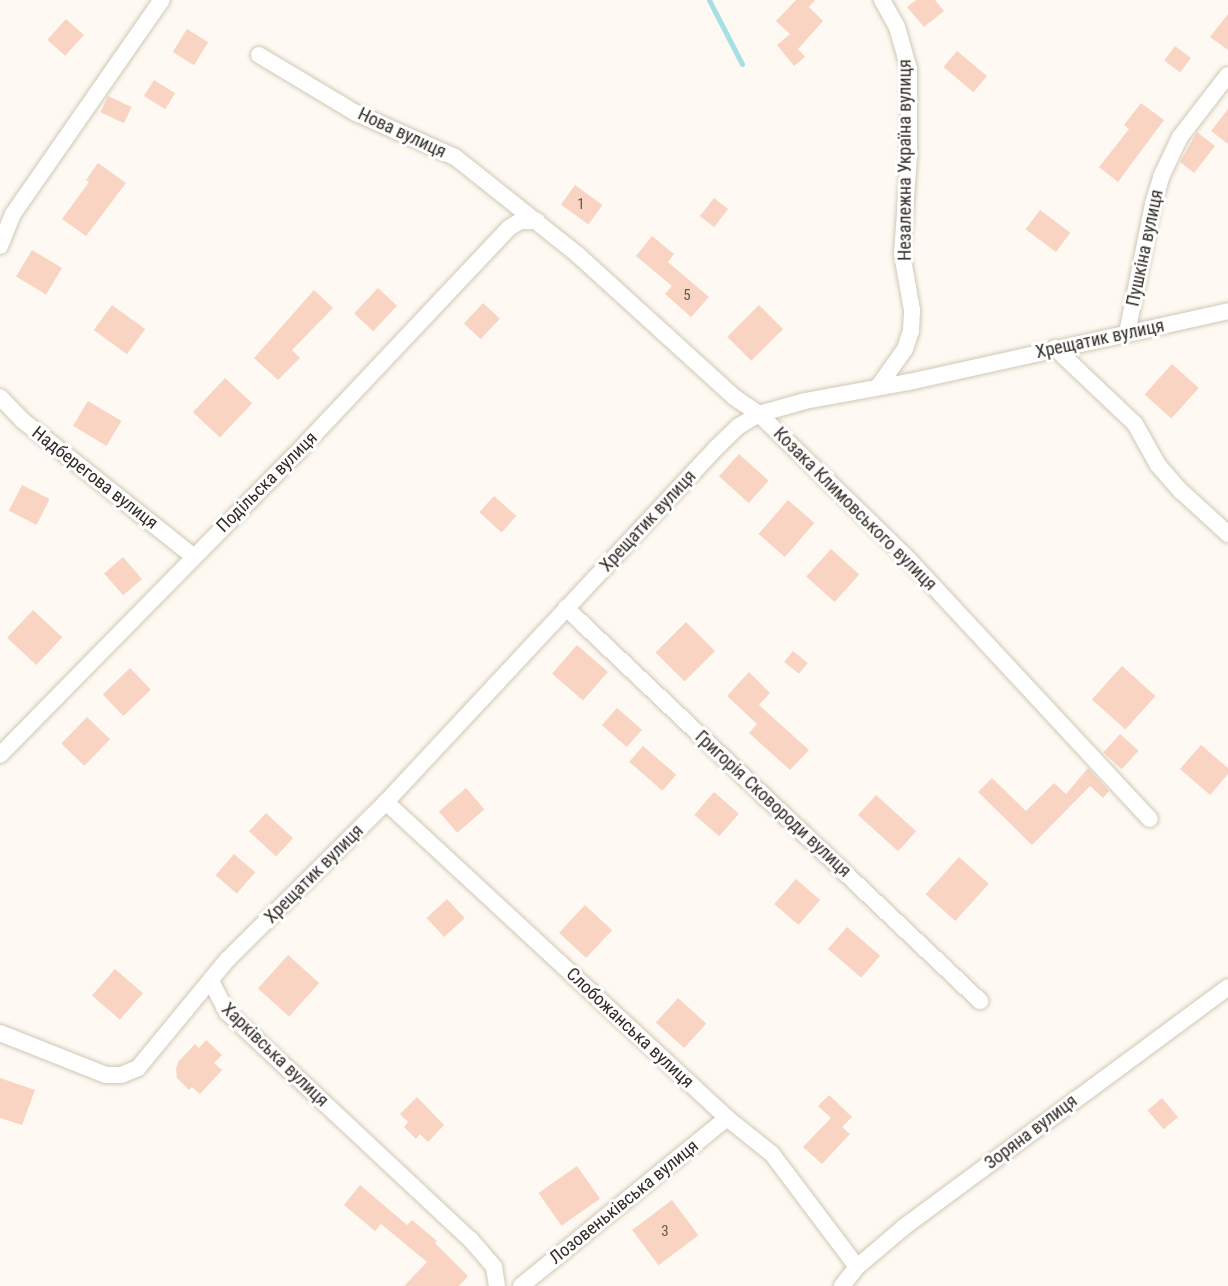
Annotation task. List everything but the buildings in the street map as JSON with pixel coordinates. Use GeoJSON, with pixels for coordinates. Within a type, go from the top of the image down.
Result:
{"type":"FeatureCollection","features":[{"type":"Feature","properties":{"kind":"street"},"geometry":{"type":"LineString","coordinates":[[0,246],[13,214],[162,0]]}},
{"type":"Feature","properties":{"kind":"street","name":"Незалежна Україна вулиця"},"geometry":{"type":"LineString","coordinates":[[878,387],[905,349],[911,331],[912,310],[902,254],[909,156],[909,69],[897,27],[882,0]]}},
{"type":"Feature","properties":{"kind":"street","name":"Нова вулиця"},"geometry":{"type":"LineString","coordinates":[[260,55],[356,113],[455,158],[503,198],[538,221]]}},
{"type":"Feature","properties":{"kind":"street","name":"Пушкіна вулиця"},"geometry":{"type":"LineString","coordinates":[[1127,333],[1153,204],[1161,177],[1180,137],[1228,75]]}},
{"type":"Feature","properties":{"kind":"street","name":"Подільска вулиця"},"geometry":{"type":"LineString","coordinates":[[0,755],[193,556],[304,446],[509,228],[520,220],[538,221]]}},
{"type":"Feature","properties":{"kind":"street","name":"Козака Климовського вулиця"},"geometry":{"type":"LineString","coordinates":[[538,221],[734,397],[759,414],[910,561],[1150,819]]}},
{"type":"Feature","properties":{"kind":"street","name":"Хрещатик вулиця"},"geometry":{"type":"LineString","coordinates":[[211,981],[228,959],[386,802],[739,426],[759,414],[805,401],[1228,311]]}},
{"type":"Feature","properties":{"kind":"street"},"geometry":{"type":"LineString","coordinates":[[1054,348],[1135,424],[1158,465],[1181,491],[1228,534]]}},
{"type":"Feature","properties":{"kind":"street","name":"Надберегова вулиця"},"geometry":{"type":"LineString","coordinates":[[0,397],[22,420],[193,556]]}},
{"type":"Feature","properties":{"kind":"street","name":"Григорія Сковороди вулиця"},"geometry":{"type":"LineString","coordinates":[[566,608],[980,1001]]}},
{"type":"Feature","properties":{"kind":"street","name":"Слобожанська вулиця"},"geometry":{"type":"LineString","coordinates":[[386,802],[728,1118],[772,1154],[857,1267]]}},
{"type":"Feature","properties":{"kind":"street","name":"Харківська вулиця"},"geometry":{"type":"LineString","coordinates":[[0,1033],[106,1075],[121,1075],[138,1068],[211,981],[219,1002],[253,1038],[470,1239],[494,1267],[496,1286]]}},
{"type":"Feature","properties":{"kind":"street","name":"Зоряна вулиця"},"geometry":{"type":"LineString","coordinates":[[843,1286],[857,1267],[933,1205],[1228,987]]}},
{"type":"Feature","properties":{"kind":"street","name":"Лозовеньківська вулиця"},"geometry":{"type":"LineString","coordinates":[[520,1286],[728,1118]]}},
{"type":"Feature","properties":{"kind":"waterway"},"geometry":{"type":"LineString","coordinates":[[709,0],[742,64]]}}]}
